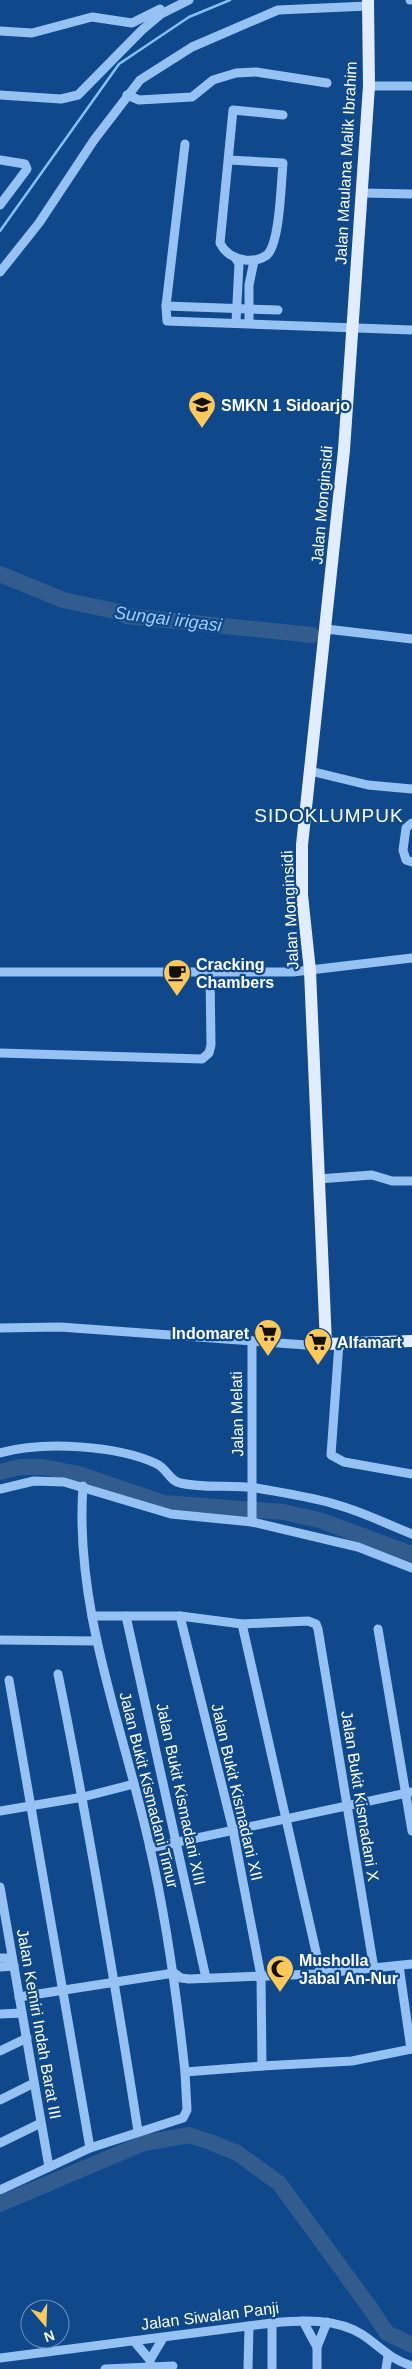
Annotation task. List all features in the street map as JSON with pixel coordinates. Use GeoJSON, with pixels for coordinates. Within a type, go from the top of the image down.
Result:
{"type":"FeatureCollection","features":[{"type":"Feature","properties":{"kind":"main road","name":"Jalan Maulana Malik Ibrahim"},"geometry":{"type":"LineString","coordinates":[[351,327],[363,192],[369,86],[368,3]]}},
{"type":"Feature","properties":{"kind":"main road","name":"Jalan Monginsidi"},"geometry":{"type":"LineString","coordinates":[[332,1343],[318,1179],[310,971],[302,878],[302,845],[344,450],[351,327]]}},
{"type":"Feature","properties":{"kind":"main road"},"geometry":{"type":"LineString","coordinates":[[332,1343],[412,1342]]}},
{"type":"Feature","properties":{"kind":"street"},"geometry":{"type":"LineString","coordinates":[[0,31],[32,33],[92,17],[132,23],[160,8],[189,0]]}},
{"type":"Feature","properties":{"kind":"street"},"geometry":{"type":"LineString","coordinates":[[0,272],[39,223],[94,140],[140,80],[192,47],[278,10],[368,3]]}},
{"type":"Feature","properties":{"kind":"street"},"geometry":{"type":"LineString","coordinates":[[0,95],[61,99],[78,95],[142,30],[160,8]]}},
{"type":"Feature","properties":{"kind":"street"},"geometry":{"type":"LineString","coordinates":[[127,95],[139,100],[192,97],[213,80],[236,73],[256,72],[327,83]]}},
{"type":"Feature","properties":{"kind":"street"},"geometry":{"type":"LineString","coordinates":[[369,86],[412,86]]}},
{"type":"Feature","properties":{"kind":"street"},"geometry":{"type":"LineString","coordinates":[[236,322],[239,264],[236,259],[226,252],[220,243],[233,110],[283,115]]}},
{"type":"Feature","properties":{"kind":"street"},"geometry":{"type":"LineString","coordinates":[[185,144],[166,306],[167,321],[236,322],[412,330]]}},
{"type":"Feature","properties":{"kind":"street"},"geometry":{"type":"LineString","coordinates":[[0,160],[25,164],[27,169],[0,205]]}},
{"type":"Feature","properties":{"kind":"street"},"geometry":{"type":"LineString","coordinates":[[229,160],[283,163],[275,238],[266,255],[254,261],[236,259]]}},
{"type":"Feature","properties":{"kind":"street"},"geometry":{"type":"LineString","coordinates":[[363,192],[412,194]]}},
{"type":"Feature","properties":{"kind":"street"},"geometry":{"type":"LineString","coordinates":[[249,324],[249,285],[254,261]]}},
{"type":"Feature","properties":{"kind":"street"},"geometry":{"type":"LineString","coordinates":[[166,306],[278,310]]}},
{"type":"Feature","properties":{"kind":"street"},"geometry":{"type":"LineString","coordinates":[[326,630],[412,639]]}},
{"type":"Feature","properties":{"kind":"street"},"geometry":{"type":"LineString","coordinates":[[310,771],[368,785],[412,789]]}},
{"type":"Feature","properties":{"kind":"street"},"geometry":{"type":"LineString","coordinates":[[412,823],[406,828],[403,850],[406,860],[412,862]]}},
{"type":"Feature","properties":{"kind":"street"},"geometry":{"type":"LineString","coordinates":[[0,972],[210,973],[310,971],[412,958]]}},
{"type":"Feature","properties":{"kind":"street"},"geometry":{"type":"LineString","coordinates":[[0,1054],[202,1059],[209,1053],[211,1045],[210,973]]}},
{"type":"Feature","properties":{"kind":"street"},"geometry":{"type":"LineString","coordinates":[[318,1179],[372,1174],[392,1181],[412,1180]]}},
{"type":"Feature","properties":{"kind":"street"},"geometry":{"type":"LineString","coordinates":[[0,1328],[60,1327],[252,1341],[332,1343],[332,1455],[344,1462],[412,1474]]}},
{"type":"Feature","properties":{"kind":"street","name":"Jalan Melati"},"geometry":{"type":"LineString","coordinates":[[252,1341],[252,1517]]}},
{"type":"Feature","properties":{"kind":"street"},"geometry":{"type":"LineString","coordinates":[[0,1453],[68,1446],[103,1450],[156,1464],[174,1481],[180,1483],[253,1491],[342,1506],[412,1534]]}},
{"type":"Feature","properties":{"kind":"street"},"geometry":{"type":"LineString","coordinates":[[0,1489],[34,1481],[64,1482],[84,1486],[171,1514],[252,1517],[358,1547],[412,1568]]}},
{"type":"Feature","properties":{"kind":"street","name":"Jalan Bukit Kismadani Timur"},"geometry":{"type":"LineString","coordinates":[[84,1486],[81,1522],[92,1616],[150,1848],[174,1973],[185,2072],[186,2115],[183,2118],[138,2131]]}},
{"type":"Feature","properties":{"kind":"street"},"geometry":{"type":"LineString","coordinates":[[92,1616],[180,1616],[242,1624],[321,1974]]}},
{"type":"Feature","properties":{"kind":"street","name":"Jalan Bukit Kismadani XIII"},"geometry":{"type":"LineString","coordinates":[[126,1616],[206,1978]]}},
{"type":"Feature","properties":{"kind":"street","name":"Jalan Bukit Kismadani XII"},"geometry":{"type":"LineString","coordinates":[[180,1616],[232,1830],[261,1976],[262,2066]]}},
{"type":"Feature","properties":{"kind":"street","name":"Jalan Bukit Kismadani X"},"geometry":{"type":"LineString","coordinates":[[242,1624],[308,1621],[316,1624],[318,1629],[374,1969]]}},
{"type":"Feature","properties":{"kind":"street"},"geometry":{"type":"LineString","coordinates":[[378,1629],[409,1793],[412,1832]]}},
{"type":"Feature","properties":{"kind":"street"},"geometry":{"type":"LineString","coordinates":[[0,1640],[97,1641]]}},
{"type":"Feature","properties":{"kind":"street"},"geometry":{"type":"LineString","coordinates":[[0,2190],[90,2148],[138,2131],[115,1981],[83,1796],[58,1674]]}},
{"type":"Feature","properties":{"kind":"street"},"geometry":{"type":"LineString","coordinates":[[9,1680],[90,2148]]}},
{"type":"Feature","properties":{"kind":"street"},"geometry":{"type":"LineString","coordinates":[[0,1811],[83,1796],[134,1784]]}},
{"type":"Feature","properties":{"kind":"street"},"geometry":{"type":"LineString","coordinates":[[150,1848],[409,1793]]}},
{"type":"Feature","properties":{"kind":"street","name":"Jalan Kemiri Indah Barat III"},"geometry":{"type":"LineString","coordinates":[[0,1887],[49,2166]]}},
{"type":"Feature","properties":{"kind":"street"},"geometry":{"type":"LineString","coordinates":[[0,1958],[13,1962]]}},
{"type":"Feature","properties":{"kind":"street"},"geometry":{"type":"LineString","coordinates":[[0,1967],[13,1962]]}},
{"type":"Feature","properties":{"kind":"street"},"geometry":{"type":"LineString","coordinates":[[20,1997],[174,1973],[181,1978],[321,1974],[412,1964]]}},
{"type":"Feature","properties":{"kind":"street"},"geometry":{"type":"LineString","coordinates":[[185,2072],[352,2061],[412,2049],[399,1966]]}},
{"type":"Feature","properties":{"kind":"street"},"geometry":{"type":"LineString","coordinates":[[0,2014],[22,2013]]}},
{"type":"Feature","properties":{"kind":"street"},"geometry":{"type":"LineString","coordinates":[[0,2051],[27,2038]]}},
{"type":"Feature","properties":{"kind":"street"},"geometry":{"type":"LineString","coordinates":[[0,2100],[34,2084]]}},
{"type":"Feature","properties":{"kind":"street"},"geometry":{"type":"LineString","coordinates":[[0,2143],[41,2123]]}},
{"type":"Feature","properties":{"kind":"street"},"geometry":{"type":"LineString","coordinates":[[303,2321],[317,2347]]}},
{"type":"Feature","properties":{"kind":"street","name":"Jalan Siwalan Panji"},"geometry":{"type":"LineString","coordinates":[[0,2358],[272,2323],[303,2321],[327,2322],[362,2334],[388,2356],[406,2366]]}},
{"type":"Feature","properties":{"kind":"street"},"geometry":{"type":"LineString","coordinates":[[317,2369],[317,2347],[327,2322]]}},
{"type":"Feature","properties":{"kind":"street"},"geometry":{"type":"LineString","coordinates":[[272,2323],[272,2369]]}},
{"type":"Feature","properties":{"kind":"street"},"geometry":{"type":"LineString","coordinates":[[248,2369],[249,2326]]}},
{"type":"Feature","properties":{"kind":"street"},"geometry":{"type":"LineString","coordinates":[[150,2365],[163,2338]]}},
{"type":"Feature","properties":{"kind":"street"},"geometry":{"type":"LineString","coordinates":[[134,2341],[150,2365]]}},
{"type":"Feature","properties":{"kind":"street"},"geometry":{"type":"LineString","coordinates":[[386,2369],[388,2356]]}},
{"type":"Feature","properties":{"kind":"street"},"geometry":{"type":"LineString","coordinates":[[105,2369],[150,2365],[173,2366]]}},
{"type":"Feature","properties":{"kind":"waterway"},"geometry":{"type":"LineString","coordinates":[[0,231],[119,64],[189,17],[230,0]]}},
{"type":"Feature","properties":{"kind":"waterway","name":"Sungai irigasi"},"geometry":{"type":"LineString","coordinates":[[0,574],[63,600],[115,611],[127,616],[312,635]]}},
{"type":"Feature","properties":{"kind":"waterway"},"geometry":{"type":"LineString","coordinates":[[0,1472],[20,1467],[43,1467],[79,1474],[164,1503],[283,1512],[319,1520],[412,1554]]}},
{"type":"Feature","properties":{"kind":"waterway"},"geometry":{"type":"LineString","coordinates":[[0,2204],[144,2143],[189,2135],[210,2142],[237,2153],[279,2183],[387,2333],[412,2345]]}},
{"type":"Feature","properties":{"kind":"place","name":"SMKN 1 Sidoarjo"},"geometry":{"type":"Point","coordinates":[202,429]}},
{"type":"Feature","properties":{"kind":"place","name":"Cracking Chambers"},"geometry":{"type":"Point","coordinates":[177,997]}},
{"type":"Feature","properties":{"kind":"place","name":"Indomaret"},"geometry":{"type":"Point","coordinates":[268,1357]}},
{"type":"Feature","properties":{"kind":"place","name":"Alfamart"},"geometry":{"type":"Point","coordinates":[318,1366]}},
{"type":"Feature","properties":{"kind":"place","name":"Musholla Jabal An-Nur"},"geometry":{"type":"Point","coordinates":[280,1993]}},
{"type":"Feature","properties":{"kind":"district","name":"SIDOKLUMPUK"},"geometry":{"type":"Point","coordinates":[329,815]}}]}
